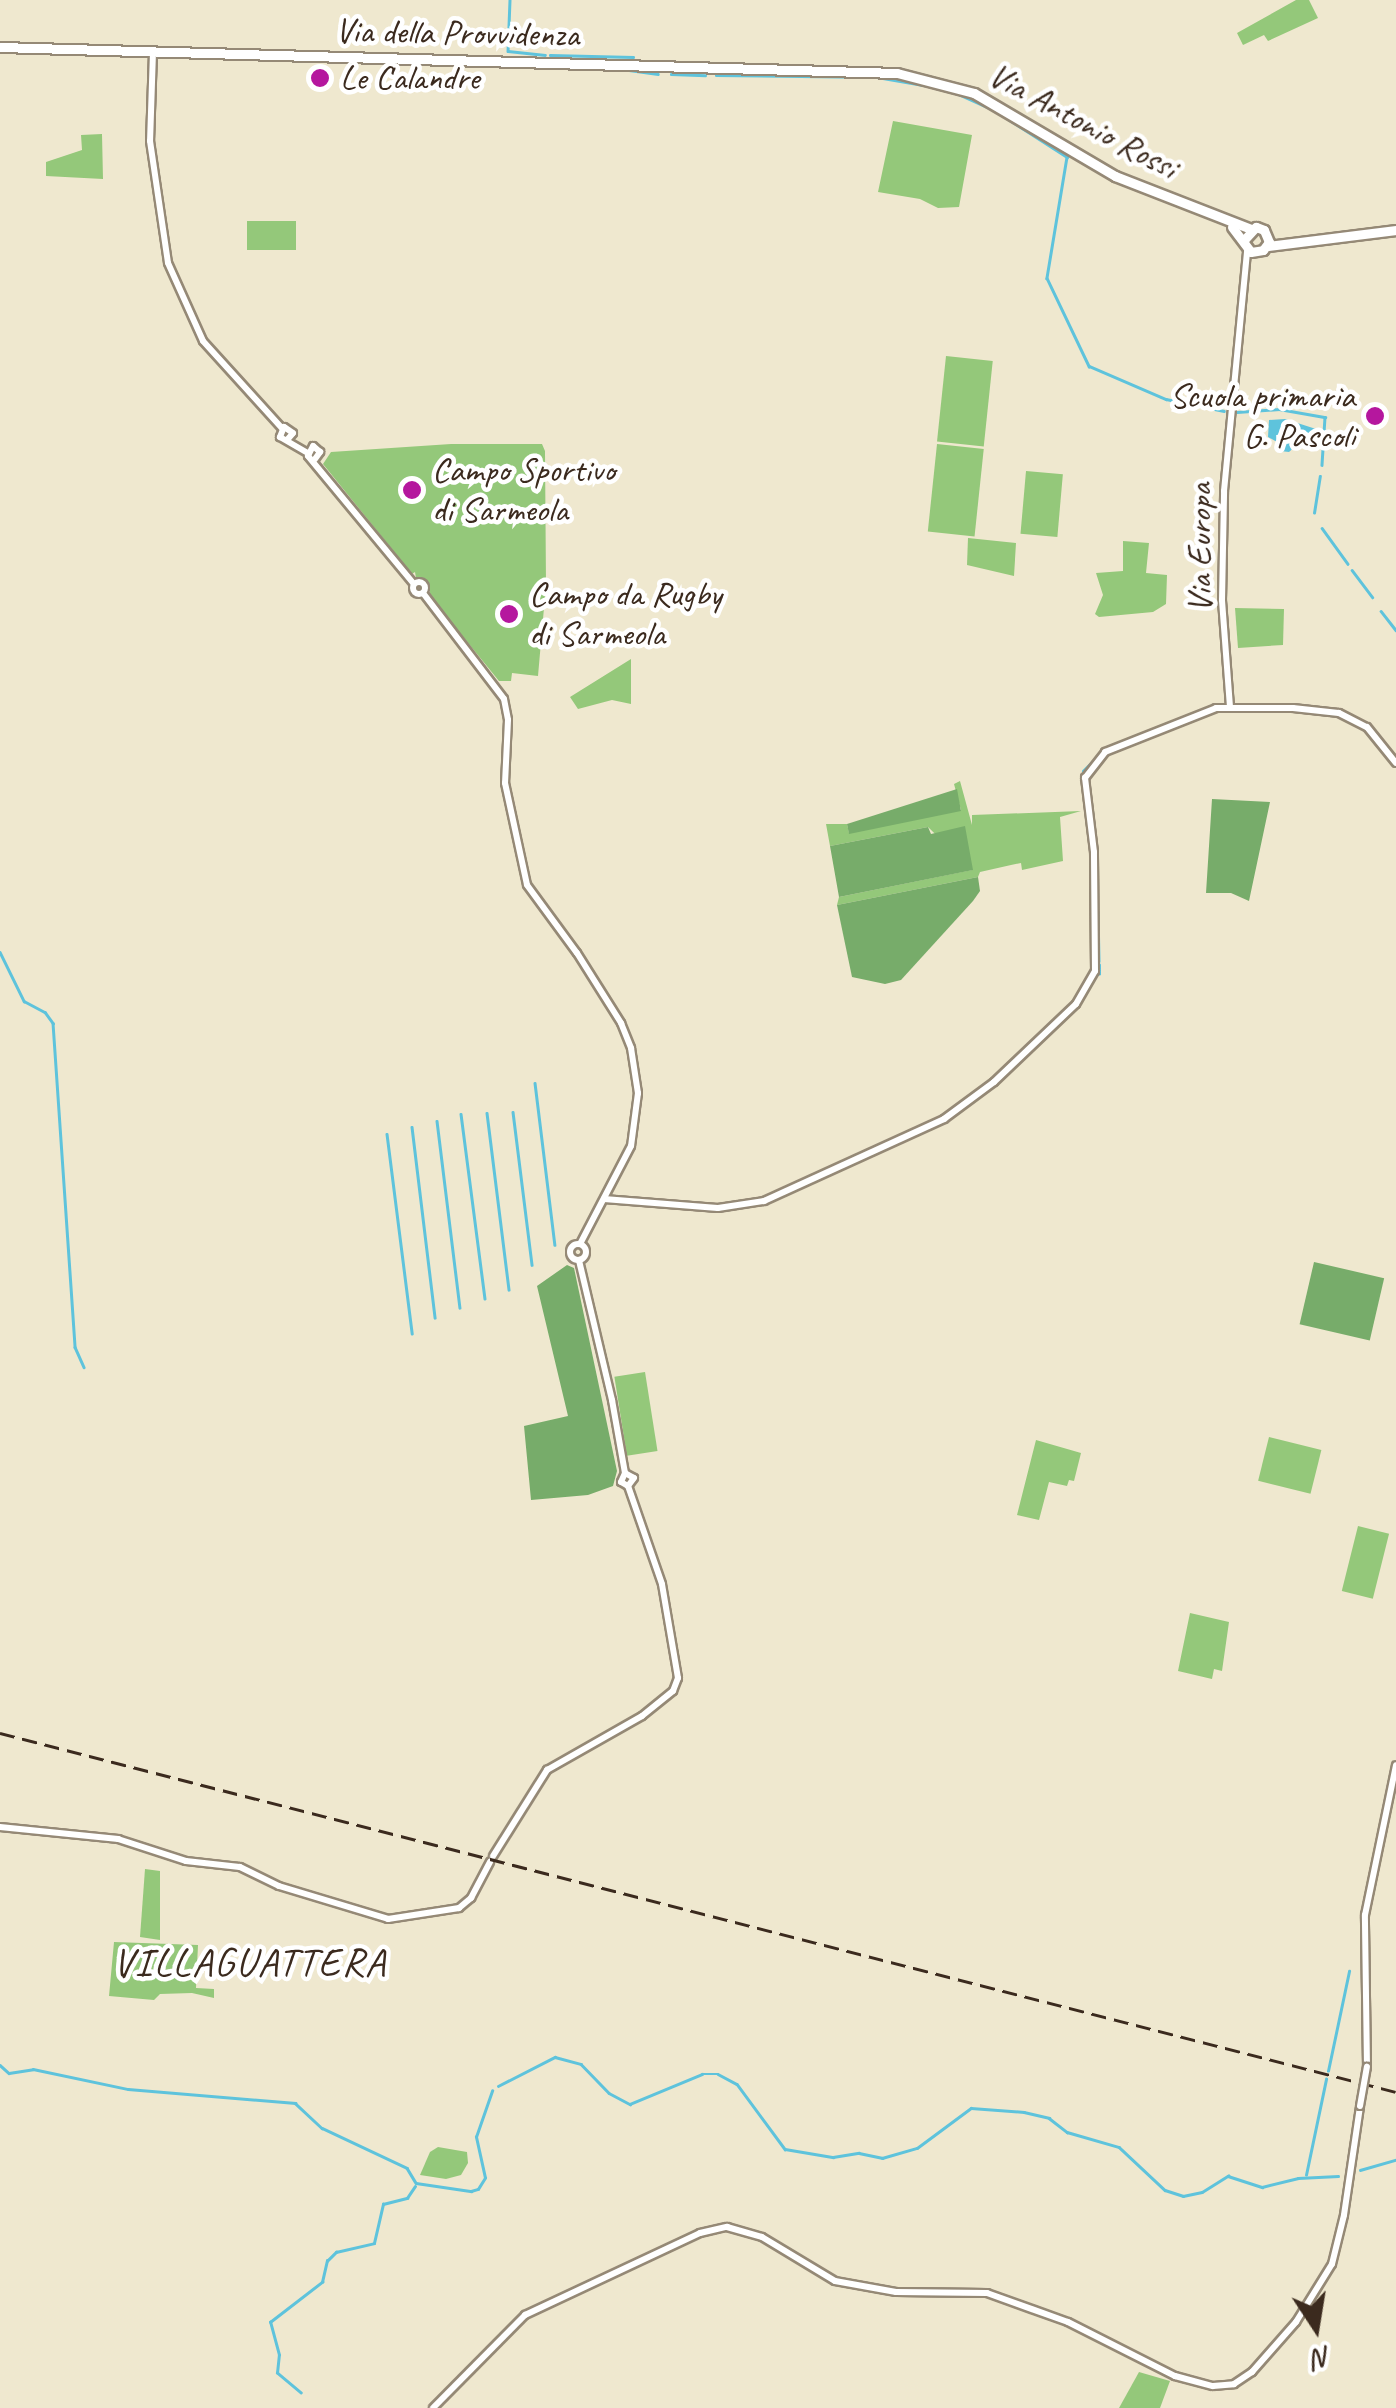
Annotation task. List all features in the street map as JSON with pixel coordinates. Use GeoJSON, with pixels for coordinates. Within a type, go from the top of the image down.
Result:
{"type":"FeatureCollection","features":[{"type":"Feature","properties":{"kind":"main road","name":"Via della Provvidenza"},"geometry":{"type":"LineString","coordinates":[[0,48],[912,76]]}},
{"type":"Feature","properties":{"kind":"main road","name":"Via Antonio Rossi"},"geometry":{"type":"LineString","coordinates":[[912,76],[974,93],[1115,176],[1226,222],[1267,233],[1315,238]]}},
{"type":"Feature","properties":{"kind":"main road","name":"Via Antonio Rossi"},"geometry":{"type":"LineString","coordinates":[[1226,222],[1257,252],[1268,246],[1315,238],[1396,230]]}},
{"type":"Feature","properties":{"kind":"main road"},"geometry":{"type":"LineString","coordinates":[[1245,244],[1251,229]]}},
{"type":"Feature","properties":{"kind":"main road"},"geometry":{"type":"LineString","coordinates":[[1267,233],[1268,246]]}},
{"type":"Feature","properties":{"kind":"street"},"geometry":{"type":"LineString","coordinates":[[0,1830],[118,1839],[186,1861],[240,1867],[279,1886],[358,1914],[394,1918],[459,1908],[470,1898],[547,1770],[642,1716],[676,1684],[678,1669],[662,1584],[628,1486],[621,1482],[625,1473],[579,1260],[570,1253],[580,1244],[583,1230],[616,1180],[634,1131],[638,1093],[631,1048],[622,1023],[527,885],[505,783],[508,720],[504,699],[422,593],[423,583],[414,584],[310,449],[282,428],[203,341],[168,263],[150,141],[153,52]]}},
{"type":"Feature","properties":{"kind":"street","name":"Via Europa"},"geometry":{"type":"LineString","coordinates":[[1230,707],[1222,591],[1230,413],[1248,270],[1245,244]]}},
{"type":"Feature","properties":{"kind":"street","name":"Via Europa"},"geometry":{"type":"LineString","coordinates":[[1248,270],[1257,252]]}},
{"type":"Feature","properties":{"kind":"street"},"geometry":{"type":"LineString","coordinates":[[604,1200],[718,1208],[764,1201],[969,1103],[1076,1004],[1091,984],[1095,971],[1094,852],[1085,778],[1093,764],[1123,744],[1230,707],[1338,713],[1367,727],[1396,763]]}},
{"type":"Feature","properties":{"kind":"street"},"geometry":{"type":"LineString","coordinates":[[625,1473],[634,1478],[628,1486]]}},
{"type":"Feature","properties":{"kind":"street"},"geometry":{"type":"LineString","coordinates":[[433,2408],[517,2320],[700,2233],[736,2228],[762,2238],[826,2278],[896,2292],[987,2293],[1080,2328],[1150,2367],[1208,2385],[1228,2385],[1248,2376],[1304,2311],[1332,2264],[1344,2215],[1367,2067],[1365,1915],[1396,1765]]}},
{"type":"Feature","properties":{"kind":"green space"},"geometry":{"type":"Polygon","coordinates":[[[1296,0],[1309,0],[1318,18],[1268,41],[1264,35],[1243,45],[1237,33],[1296,0]]]}},
{"type":"Feature","properties":{"kind":"green space"},"geometry":{"type":"Polygon","coordinates":[[[893,121],[972,135],[959,207],[938,208],[920,199],[878,192],[893,121]]]}},
{"type":"Feature","properties":{"kind":"green space"},"geometry":{"type":"Polygon","coordinates":[[[102,134],[103,179],[46,176],[46,162],[82,150],[81,135],[102,134]]]}},
{"type":"Feature","properties":{"kind":"green space"},"geometry":{"type":"Polygon","coordinates":[[[247,221],[296,221],[296,250],[247,250],[247,221]]]}},
{"type":"Feature","properties":{"kind":"green space"},"geometry":{"type":"Polygon","coordinates":[[[946,356],[993,361],[984,446],[937,442],[946,356]]]}},
{"type":"Feature","properties":{"kind":"green space"},"geometry":{"type":"Polygon","coordinates":[[[451,444],[542,444],[545,451],[546,585],[538,676],[512,673],[511,681],[499,681],[430,596],[430,586],[416,578],[415,572],[412,574],[323,464],[331,452],[451,444]]]}},
{"type":"Feature","properties":{"kind":"green space"},"geometry":{"type":"Polygon","coordinates":[[[937,444],[984,449],[975,536],[928,532],[937,444]]]}},
{"type":"Feature","properties":{"kind":"green space"},"geometry":{"type":"Polygon","coordinates":[[[1026,471],[1063,474],[1057,537],[1021,534],[1026,471]]]}},
{"type":"Feature","properties":{"kind":"green space"},"geometry":{"type":"Polygon","coordinates":[[[968,538],[1016,543],[1014,576],[967,565],[968,538]]]}},
{"type":"Feature","properties":{"kind":"green space"},"geometry":{"type":"Polygon","coordinates":[[[1123,541],[1149,543],[1146,573],[1167,575],[1166,604],[1153,612],[1099,617],[1095,614],[1103,595],[1096,573],[1123,571],[1123,541]]]}},
{"type":"Feature","properties":{"kind":"green space"},"geometry":{"type":"Polygon","coordinates":[[[1235,608],[1284,609],[1283,645],[1238,648],[1235,608]]]}},
{"type":"Feature","properties":{"kind":"green space"},"geometry":{"type":"Polygon","coordinates":[[[631,659],[631,704],[612,700],[578,709],[570,697],[631,659]]]}},
{"type":"Feature","properties":{"kind":"green space"},"geometry":{"type":"Polygon","coordinates":[[[960,781],[972,825],[972,815],[1081,811],[1060,817],[1063,861],[1022,870],[1021,863],[980,872],[978,877],[837,905],[839,897],[972,870],[928,827],[830,846],[826,824],[847,824],[849,833],[961,810],[954,784],[960,781]]]}},
{"type":"Feature","properties":{"kind":"green space"},"geometry":{"type":"Polygon","coordinates":[[[957,789],[961,811],[849,834],[847,824],[957,789]]]}},
{"type":"Feature","properties":{"kind":"green space"},"geometry":{"type":"Polygon","coordinates":[[[1212,799],[1270,802],[1249,901],[1231,893],[1206,893],[1212,799]]]}},
{"type":"Feature","properties":{"kind":"green space"},"geometry":{"type":"Polygon","coordinates":[[[965,826],[973,870],[839,897],[830,846],[928,827],[931,834],[965,826]]]}},
{"type":"Feature","properties":{"kind":"green space"},"geometry":{"type":"Polygon","coordinates":[[[978,877],[980,891],[973,901],[901,980],[885,984],[852,977],[837,905],[978,877]]]}},
{"type":"Feature","properties":{"kind":"green space"},"geometry":{"type":"Polygon","coordinates":[[[1314,1262],[1384,1278],[1370,1341],[1300,1324],[1314,1262]]]}},
{"type":"Feature","properties":{"kind":"green space"},"geometry":{"type":"Polygon","coordinates":[[[567,1265],[574,1268],[617,1471],[613,1486],[588,1495],[531,1500],[524,1426],[568,1416],[537,1286],[567,1265]]]}},
{"type":"Feature","properties":{"kind":"green space"},"geometry":{"type":"Polygon","coordinates":[[[645,1372],[658,1451],[627,1456],[614,1377],[645,1372]]]}},
{"type":"Feature","properties":{"kind":"green space"},"geometry":{"type":"Polygon","coordinates":[[[1269,1437],[1321,1450],[1311,1494],[1258,1481],[1269,1437]]]}},
{"type":"Feature","properties":{"kind":"green space"},"geometry":{"type":"Polygon","coordinates":[[[1036,1440],[1081,1453],[1074,1481],[1069,1480],[1067,1486],[1049,1482],[1039,1520],[1017,1515],[1036,1440]]]}},
{"type":"Feature","properties":{"kind":"green space"},"geometry":{"type":"Polygon","coordinates":[[[1358,1526],[1389,1534],[1373,1599],[1342,1591],[1358,1526]]]}},
{"type":"Feature","properties":{"kind":"green space"},"geometry":{"type":"Polygon","coordinates":[[[1190,1613],[1229,1622],[1222,1671],[1214,1669],[1212,1679],[1178,1671],[1190,1613]]]}},
{"type":"Feature","properties":{"kind":"green space"},"geometry":{"type":"Polygon","coordinates":[[[145,1869],[160,1871],[160,1940],[140,1937],[145,1869]]]}},
{"type":"Feature","properties":{"kind":"green space"},"geometry":{"type":"Polygon","coordinates":[[[114,1942],[198,1945],[196,1988],[214,1989],[214,1998],[192,1993],[160,1994],[154,2000],[109,1996],[114,1942]]]}},
{"type":"Feature","properties":{"kind":"green space"},"geometry":{"type":"Polygon","coordinates":[[[438,2147],[467,2152],[468,2163],[461,2175],[446,2179],[420,2175],[430,2152],[438,2147]]]}},
{"type":"Feature","properties":{"kind":"green space"},"geometry":{"type":"Polygon","coordinates":[[[1139,2372],[1170,2381],[1160,2408],[1119,2408],[1139,2372]]]}},
{"type":"Feature","properties":{"kind":"water"},"geometry":{"type":"Polygon","coordinates":[[[1285,419],[1316,429],[1318,447],[1298,444],[1289,452],[1280,451],[1277,442],[1268,437],[1269,420],[1285,419]]]}},
{"type":"Feature","properties":{"kind":"waterway"},"geometry":{"type":"LineString","coordinates":[[510,0],[508,51],[545,55]]}},
{"type":"Feature","properties":{"kind":"waterway"},"geometry":{"type":"LineString","coordinates":[[550,55],[633,57]]}},
{"type":"Feature","properties":{"kind":"waterway"},"geometry":{"type":"LineString","coordinates":[[629,70],[658,74]]}},
{"type":"Feature","properties":{"kind":"waterway"},"geometry":{"type":"LineString","coordinates":[[671,74],[705,75]]}},
{"type":"Feature","properties":{"kind":"waterway"},"geometry":{"type":"LineString","coordinates":[[716,75],[877,77],[924,85]]}},
{"type":"Feature","properties":{"kind":"waterway"},"geometry":{"type":"LineString","coordinates":[[956,93],[994,110]]}},
{"type":"Feature","properties":{"kind":"waterway"},"geometry":{"type":"LineString","coordinates":[[1005,117],[1067,157],[1047,278],[1089,366],[1166,399],[1224,411]]}},
{"type":"Feature","properties":{"kind":"waterway"},"geometry":{"type":"LineString","coordinates":[[1237,412],[1279,409],[1325,417],[1322,465]]}},
{"type":"Feature","properties":{"kind":"waterway"},"geometry":{"type":"LineString","coordinates":[[1314,513],[1320,476]]}},
{"type":"Feature","properties":{"kind":"waterway"},"geometry":{"type":"LineString","coordinates":[[1322,528],[1348,564]]}},
{"type":"Feature","properties":{"kind":"waterway"},"geometry":{"type":"LineString","coordinates":[[1352,570],[1372,597]]}},
{"type":"Feature","properties":{"kind":"waterway"},"geometry":{"type":"LineString","coordinates":[[1381,611],[1396,630]]}},
{"type":"Feature","properties":{"kind":"waterway"},"geometry":{"type":"LineString","coordinates":[[1083,771],[1107,747]]}},
{"type":"Feature","properties":{"kind":"waterway"},"geometry":{"type":"LineString","coordinates":[[1098,912],[1099,961]]}},
{"type":"Feature","properties":{"kind":"waterway"},"geometry":{"type":"LineString","coordinates":[[0,952],[24,1001],[45,1012],[53,1023],[75,1347],[84,1367]]}},
{"type":"Feature","properties":{"kind":"waterway"},"geometry":{"type":"LineString","coordinates":[[1099,965],[1099,974]]}},
{"type":"Feature","properties":{"kind":"waterway"},"geometry":{"type":"LineString","coordinates":[[535,1083],[555,1245]]}},
{"type":"Feature","properties":{"kind":"waterway"},"geometry":{"type":"LineString","coordinates":[[513,1112],[532,1265]]}},
{"type":"Feature","properties":{"kind":"waterway"},"geometry":{"type":"LineString","coordinates":[[487,1113],[509,1290]]}},
{"type":"Feature","properties":{"kind":"waterway"},"geometry":{"type":"LineString","coordinates":[[461,1114],[485,1298]]}},
{"type":"Feature","properties":{"kind":"waterway"},"geometry":{"type":"LineString","coordinates":[[437,1121],[460,1308]]}},
{"type":"Feature","properties":{"kind":"waterway"},"geometry":{"type":"LineString","coordinates":[[412,1127],[435,1318]]}},
{"type":"Feature","properties":{"kind":"waterway"},"geometry":{"type":"LineString","coordinates":[[387,1134],[412,1333]]}},
{"type":"Feature","properties":{"kind":"waterway"},"geometry":{"type":"LineString","coordinates":[[1328,2071],[1349,1971]]}},
{"type":"Feature","properties":{"kind":"waterway"},"geometry":{"type":"LineString","coordinates":[[498,2086],[555,2057],[581,2064],[609,2093],[630,2104],[702,2074],[718,2074],[737,2084],[785,2149],[833,2157],[859,2153],[882,2158],[917,2148],[971,2108],[1024,2112],[1049,2118],[1067,2132],[1119,2147],[1165,2190],[1183,2196],[1202,2192],[1228,2176],[1262,2187],[1298,2178],[1338,2176]]}},
{"type":"Feature","properties":{"kind":"waterway"},"geometry":{"type":"LineString","coordinates":[[0,2065],[9,2073],[33,2069],[128,2089],[295,2103],[322,2128],[407,2168],[416,2183],[471,2191],[478,2189],[485,2178],[476,2137],[492,2091]]}},
{"type":"Feature","properties":{"kind":"waterway"},"geometry":{"type":"LineString","coordinates":[[1306,2175],[1326,2079]]}},
{"type":"Feature","properties":{"kind":"waterway"},"geometry":{"type":"LineString","coordinates":[[1360,2170],[1396,2160]]}},
{"type":"Feature","properties":{"kind":"waterway"},"geometry":{"type":"LineString","coordinates":[[301,2393],[277,2373],[279,2355],[270,2322],[322,2282],[327,2261],[336,2252],[374,2243],[383,2204],[407,2198],[415,2186]]}},
{"type":"Feature","properties":{"kind":"railway"},"geometry":{"type":"LineString","coordinates":[[0,1733],[1396,2092]]}},
{"type":"Feature","properties":{"kind":"place","name":"Le Calandre"},"geometry":{"type":"Point","coordinates":[320,78]}},
{"type":"Feature","properties":{"kind":"place","name":"Scuola primaria G. Pascoli"},"geometry":{"type":"Point","coordinates":[1375,416]}},
{"type":"Feature","properties":{"kind":"place","name":"Campo Sportivo di Sarmeola"},"geometry":{"type":"Point","coordinates":[412,490]}},
{"type":"Feature","properties":{"kind":"place","name":"Campo da Rugby di Sarmeola"},"geometry":{"type":"Point","coordinates":[509,614]}},
{"type":"Feature","properties":{"kind":"district","name":"VILLAGUATTERA"},"geometry":{"type":"Point","coordinates":[250,1962]}}]}
